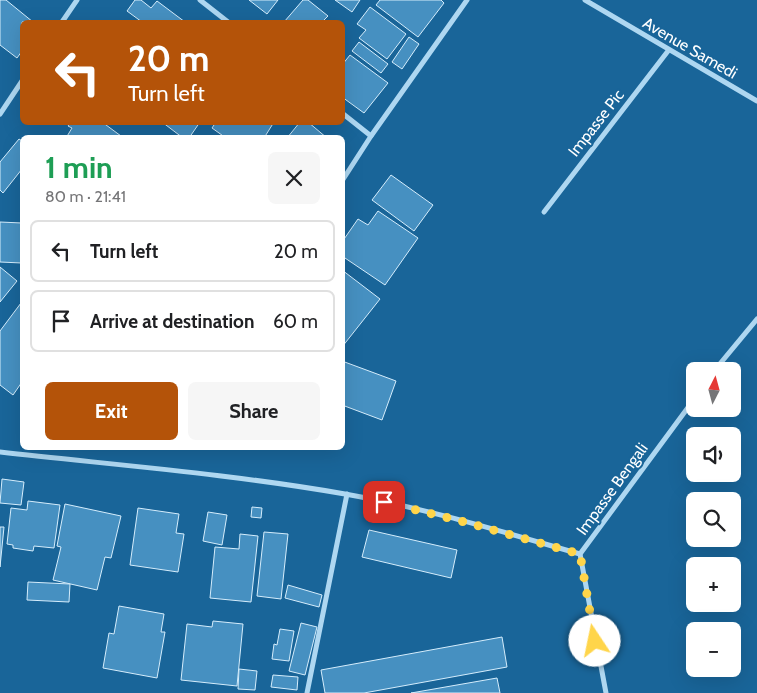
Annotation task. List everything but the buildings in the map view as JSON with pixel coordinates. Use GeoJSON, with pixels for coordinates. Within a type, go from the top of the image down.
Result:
{"type":"FeatureCollection","features":[{"type":"Feature","properties":{"kind":"street"},"geometry":{"type":"LineString","coordinates":[[63,20],[77,0]]}},
{"type":"Feature","properties":{"kind":"street"},"geometry":{"type":"LineString","coordinates":[[200,0],[225,20]]}},
{"type":"Feature","properties":{"kind":"street"},"geometry":{"type":"LineString","coordinates":[[345,176],[468,0]]}},
{"type":"Feature","properties":{"kind":"street","name":"Avenue Samedi"},"geometry":{"type":"LineString","coordinates":[[585,0],[757,101]]}},
{"type":"Feature","properties":{"kind":"street","name":"Impasse Pic"},"geometry":{"type":"LineString","coordinates":[[544,212],[668,50]]}},
{"type":"Feature","properties":{"kind":"street"},"geometry":{"type":"LineString","coordinates":[[0,114],[20,83]]}},
{"type":"Feature","properties":{"kind":"street"},"geometry":{"type":"LineString","coordinates":[[345,115],[372,136]]}},
{"type":"Feature","properties":{"kind":"street"},"geometry":{"type":"LineString","coordinates":[[721,362],[757,319]]}},
{"type":"Feature","properties":{"kind":"street","name":"Impasse Bengali"},"geometry":{"type":"LineString","coordinates":[[606,693],[580,554],[686,410]]}},
{"type":"Feature","properties":{"kind":"street"},"geometry":{"type":"LineString","coordinates":[[0,452],[273,483],[347,494],[457,520],[580,554]]}},
{"type":"Feature","properties":{"kind":"street"},"geometry":{"type":"LineString","coordinates":[[307,693],[347,494]]}},
{"type":"Feature","properties":{"kind":"route"},"geometry":{"type":"LineString","coordinates":[[384,502],[580,554],[595,641]]}}]}
